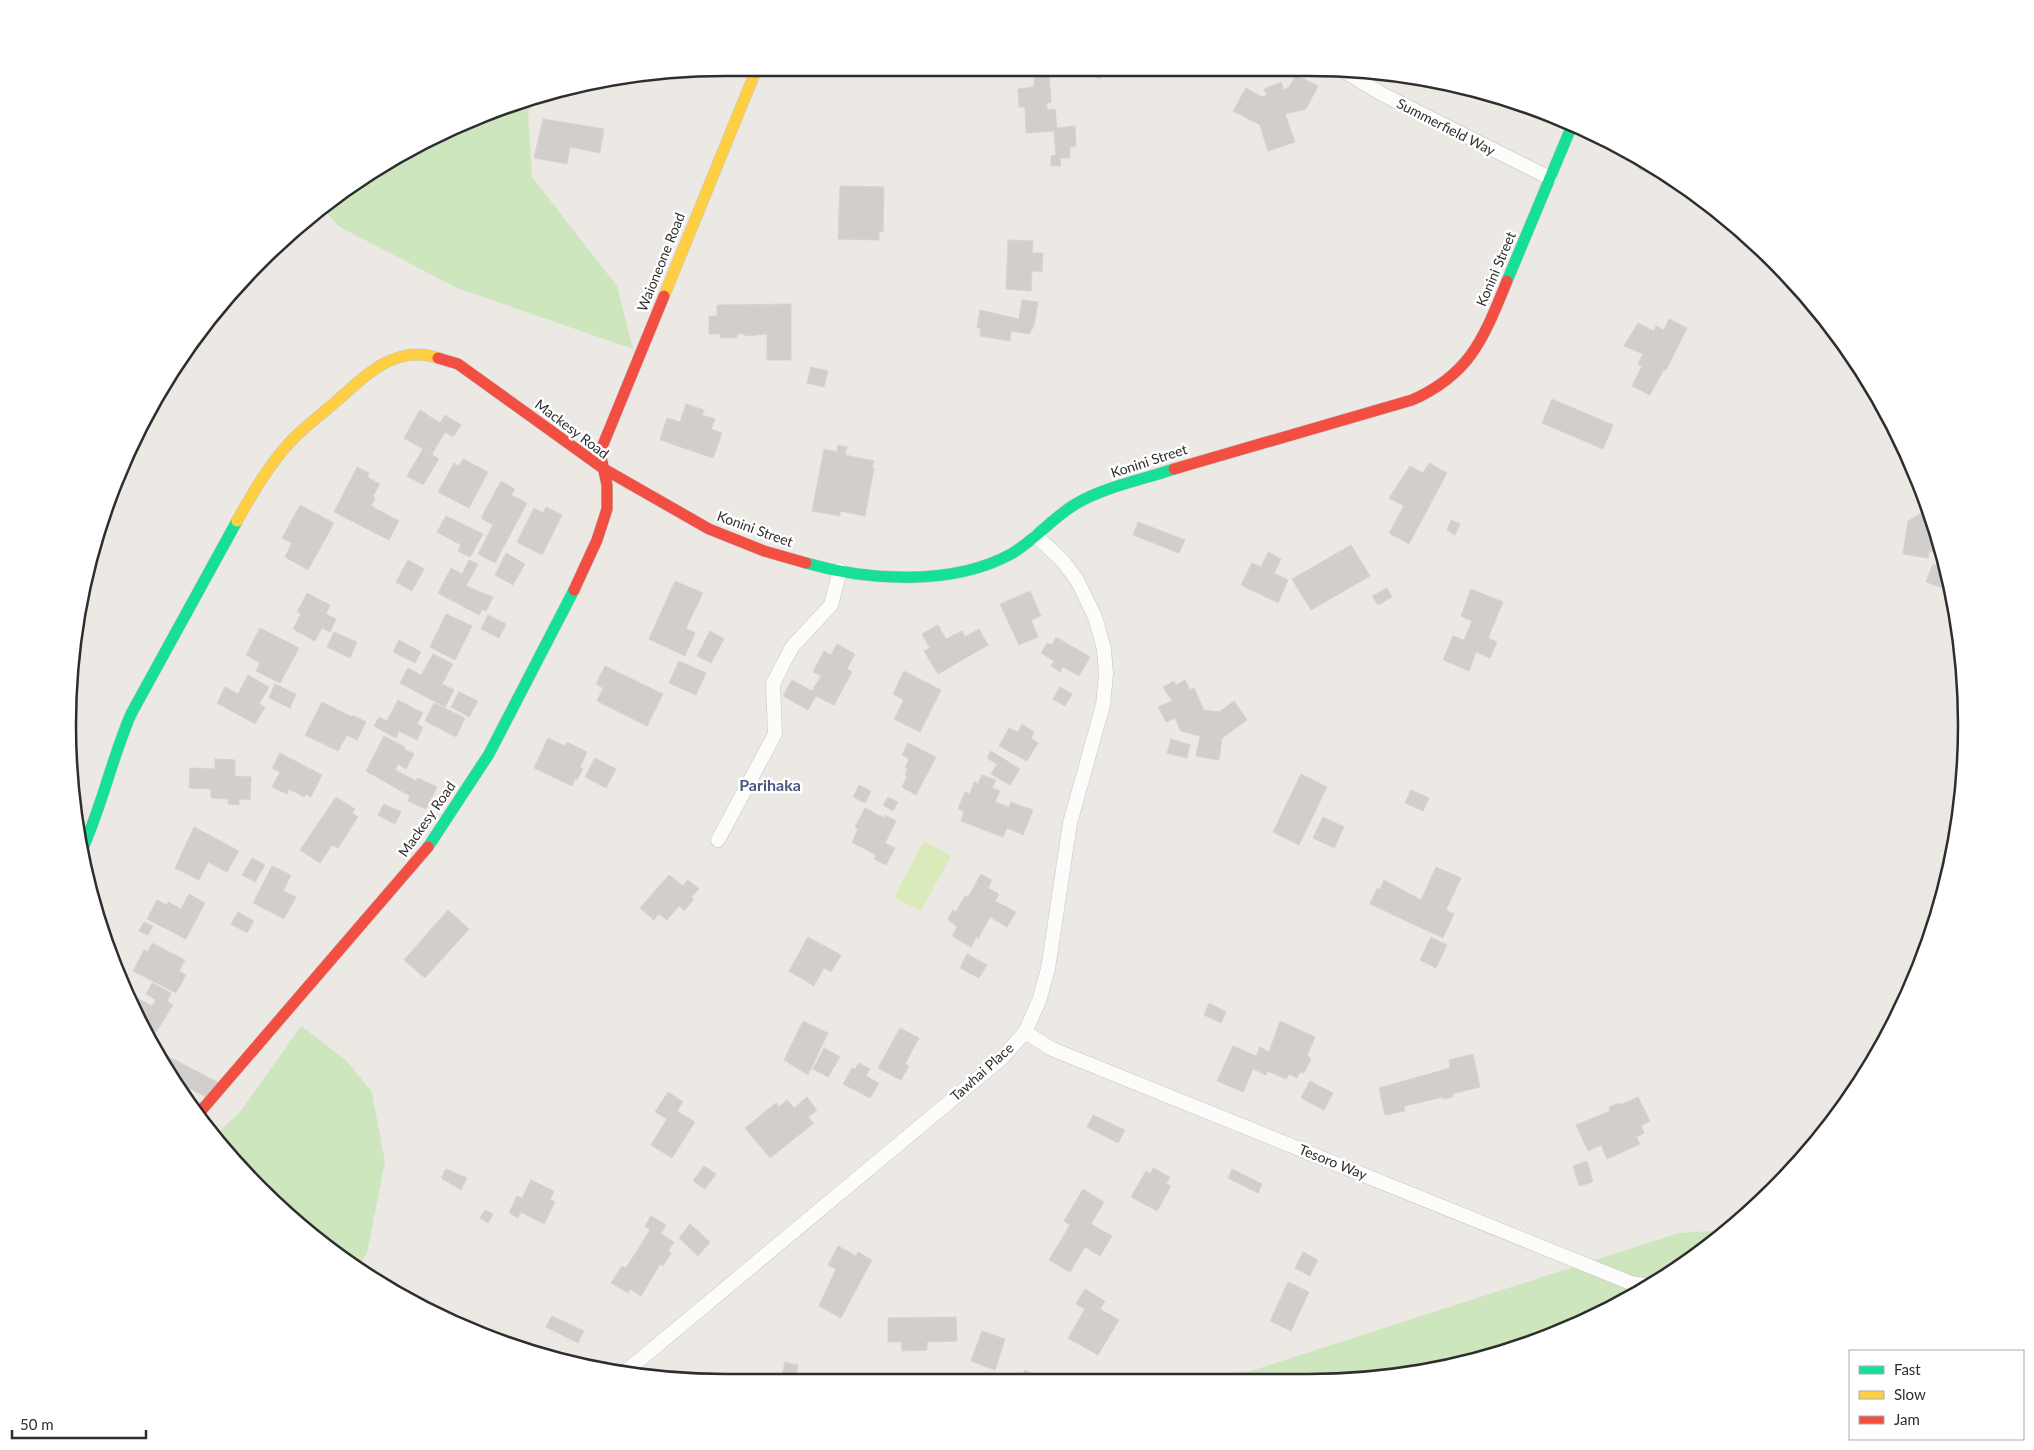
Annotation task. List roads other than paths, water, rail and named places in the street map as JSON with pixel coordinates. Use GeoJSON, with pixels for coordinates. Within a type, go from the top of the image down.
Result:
{"type":"FeatureCollection","features":[{"type":"Feature","properties":{"kind":"street","name":"Waioneone Road"},"geometry":{"type":"LineString","coordinates":[[604,469],[600,452],[754,76]]}},
{"type":"Feature","properties":{"kind":"street","name":"Summerfield Way"},"geometry":{"type":"LineString","coordinates":[[1357,79],[1391,98],[1550,178]]}},
{"type":"Feature","properties":{"kind":"street","name":"Konini Street"},"geometry":{"type":"LineString","coordinates":[[604,469],[709,529],[764,551],[840,570],[889,577],[940,576],[990,565],[1013,553],[1074,505],[1096,495],[1206,458],[1384,409],[1428,394],[1443,386],[1460,370],[1487,329],[1569,131]]}},
{"type":"Feature","properties":{"kind":"street","name":"Mackesy Road"},"geometry":{"type":"LineString","coordinates":[[87,838],[96,816],[120,737],[251,495],[276,459],[293,439],[376,368],[395,358],[410,354],[427,354],[451,361],[478,377],[552,434],[604,469],[609,492],[604,517],[596,541],[585,568],[488,754],[422,854],[203,1109]]}},
{"type":"Feature","properties":{"kind":"street","name":"Tawhai Place"},"geometry":{"type":"LineString","coordinates":[[632,1367],[1002,1058],[1025,1032],[1039,1001],[1048,969],[1070,823],[1103,705],[1106,674],[1104,649],[1095,617],[1077,580],[1062,560],[1036,536]]}},
{"type":"Feature","properties":{"kind":"street"},"geometry":{"type":"LineString","coordinates":[[718,840],[775,734],[774,684],[792,646],[831,605],[840,570]]}},
{"type":"Feature","properties":{"kind":"street","name":"Tesoro Way"},"geometry":{"type":"LineString","coordinates":[[1025,1032],[1061,1053],[1638,1284]]}},
{"type":"Feature","properties":{"kind":"district","name":"Parihaka"},"geometry":{"type":"Point","coordinates":[770,785]}}]}
